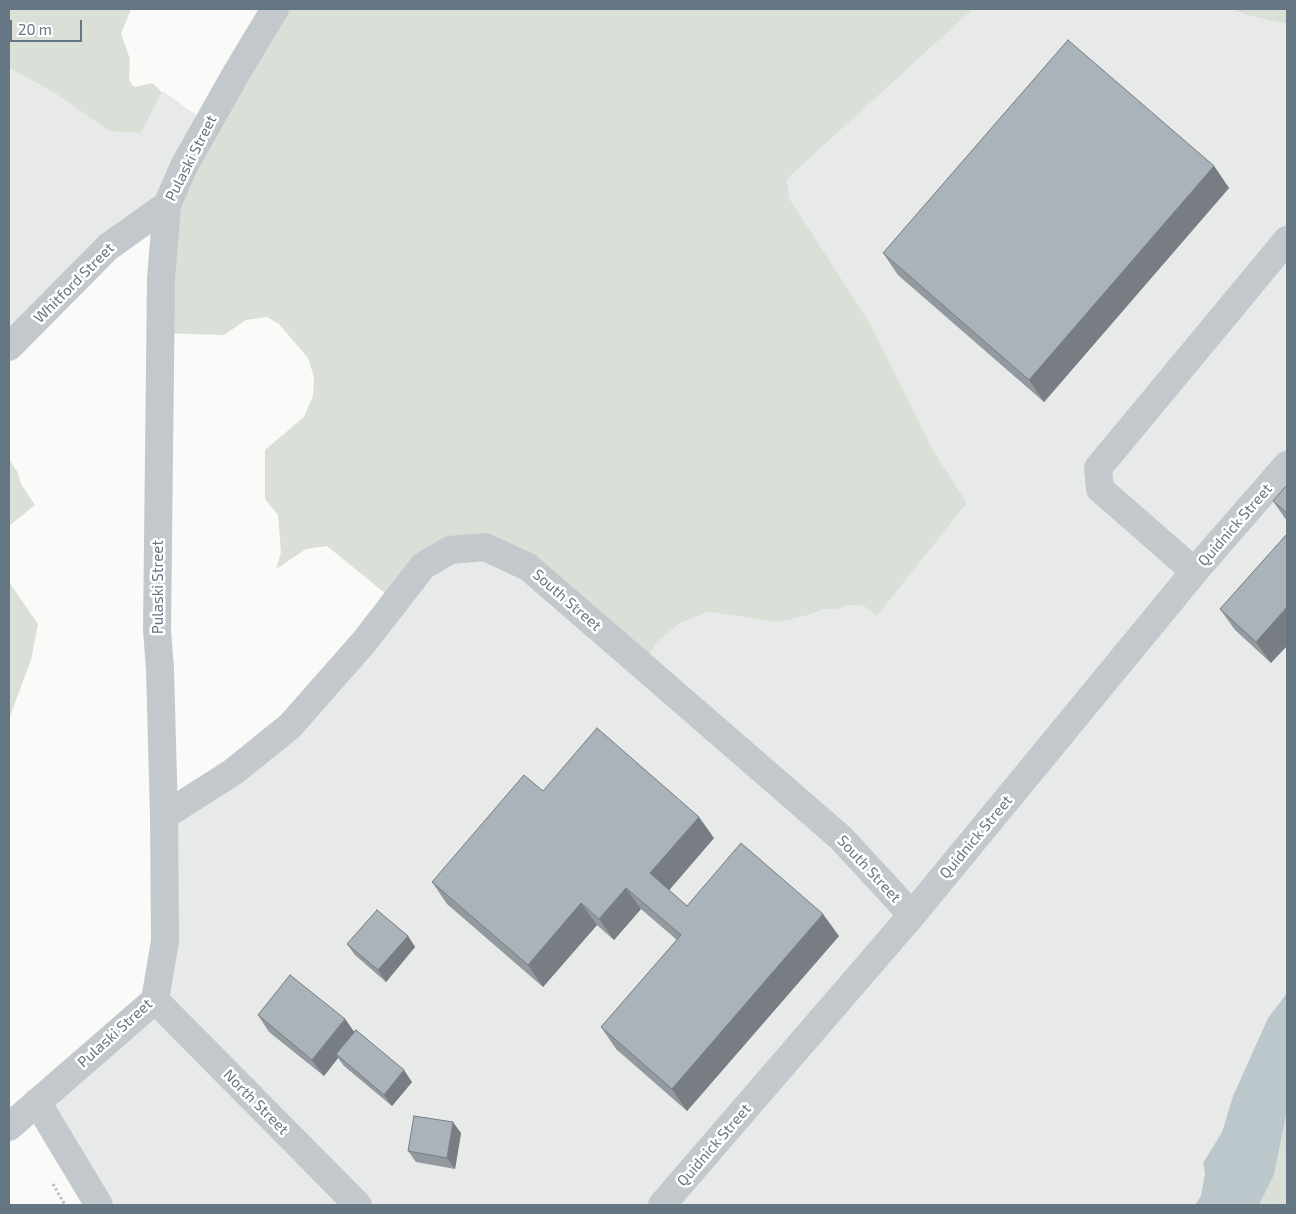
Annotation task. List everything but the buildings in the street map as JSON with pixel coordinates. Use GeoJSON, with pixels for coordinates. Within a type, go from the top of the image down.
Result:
{"type":"FeatureCollection","features":[{"type":"Feature","properties":{"kind":"street","name":"Pulaski Street"},"geometry":{"type":"LineString","coordinates":[[9,1127],[155,1000],[165,941],[164,816],[160,668],[157,630],[161,279],[167,205],[189,157],[275,9]]}},
{"type":"Feature","properties":{"kind":"street","name":"Whitford Street"},"geometry":{"type":"LineString","coordinates":[[9,347],[108,247],[167,205]]}},
{"type":"Feature","properties":{"kind":"street"},"geometry":{"type":"LineString","coordinates":[[1194,572],[1100,489],[1098,468],[1287,240]]}},
{"type":"Feature","properties":{"kind":"street","name":"Quidnick Street"},"geometry":{"type":"LineString","coordinates":[[662,1205],[912,914],[1194,572],[1287,465]]}},
{"type":"Feature","properties":{"kind":"street","name":"South Street"},"geometry":{"type":"LineString","coordinates":[[164,816],[233,772],[290,726],[364,642],[423,566],[450,550],[485,547],[528,567],[841,838],[912,914]]}},
{"type":"Feature","properties":{"kind":"street","name":"North Street"},"geometry":{"type":"LineString","coordinates":[[155,1000],[358,1205]]}},
{"type":"Feature","properties":{"kind":"street"},"geometry":{"type":"LineString","coordinates":[[37,1102],[98,1205]]}},
{"type":"Feature","properties":{"kind":"shaded area"},"geometry":{"type":"Polygon","coordinates":[[[9,9],[131,9],[121,34],[130,59],[129,80],[134,87],[152,83],[162,92],[141,133],[110,131],[55,93],[9,68],[9,9]]]}},
{"type":"Feature","properties":{"kind":"shaded area"},"geometry":{"type":"Polygon","coordinates":[[[272,9],[973,9],[787,179],[789,198],[870,323],[933,450],[967,503],[877,616],[864,606],[848,605],[836,610],[825,609],[778,622],[709,612],[680,623],[656,643],[645,662],[544,573],[445,553],[392,599],[327,546],[306,549],[276,569],[281,552],[278,515],[265,499],[265,450],[304,417],[313,396],[314,377],[308,358],[279,324],[267,317],[246,320],[224,335],[160,333],[164,220],[272,9]]]}},
{"type":"Feature","properties":{"kind":"shaded area"},"geometry":{"type":"Polygon","coordinates":[[[973,9],[1231,9],[1250,16],[1287,24],[1287,993],[1268,1018],[1233,1096],[1222,1132],[1203,1163],[1205,1173],[1201,1196],[1195,1205],[115,1205],[49,1100],[155,994],[160,822],[233,770],[420,566],[499,553],[656,643],[680,623],[709,612],[778,622],[825,609],[836,610],[848,605],[864,606],[877,615],[967,503],[933,450],[870,323],[789,198],[787,179],[973,9]]]}},
{"type":"Feature","properties":{"kind":"shaded area"},"geometry":{"type":"Polygon","coordinates":[[[1231,9],[1287,9],[1287,24],[1250,16],[1231,9]]]}},
{"type":"Feature","properties":{"kind":"shaded area"},"geometry":{"type":"Polygon","coordinates":[[[9,68],[55,93],[141,133],[162,92],[206,122],[173,188],[9,345],[9,68]]]}},
{"type":"Feature","properties":{"kind":"shaded area"},"geometry":{"type":"Polygon","coordinates":[[[9,459],[18,473],[21,484],[35,505],[9,526],[9,459]]]}},
{"type":"Feature","properties":{"kind":"shaded area"},"geometry":{"type":"Polygon","coordinates":[[[9,582],[38,624],[31,660],[9,719],[9,582]]]}},
{"type":"Feature","properties":{"kind":"shaded area"},"geometry":{"type":"Polygon","coordinates":[[[1287,993],[1287,1111],[1274,1175],[1259,1205],[1195,1205],[1201,1196],[1205,1173],[1203,1163],[1222,1132],[1233,1096],[1268,1018],[1287,993]]]}},
{"type":"Feature","properties":{"kind":"shaded area"},"geometry":{"type":"Polygon","coordinates":[[[1287,1111],[1287,1205],[1259,1205],[1274,1175],[1287,1111]]]}}]}
